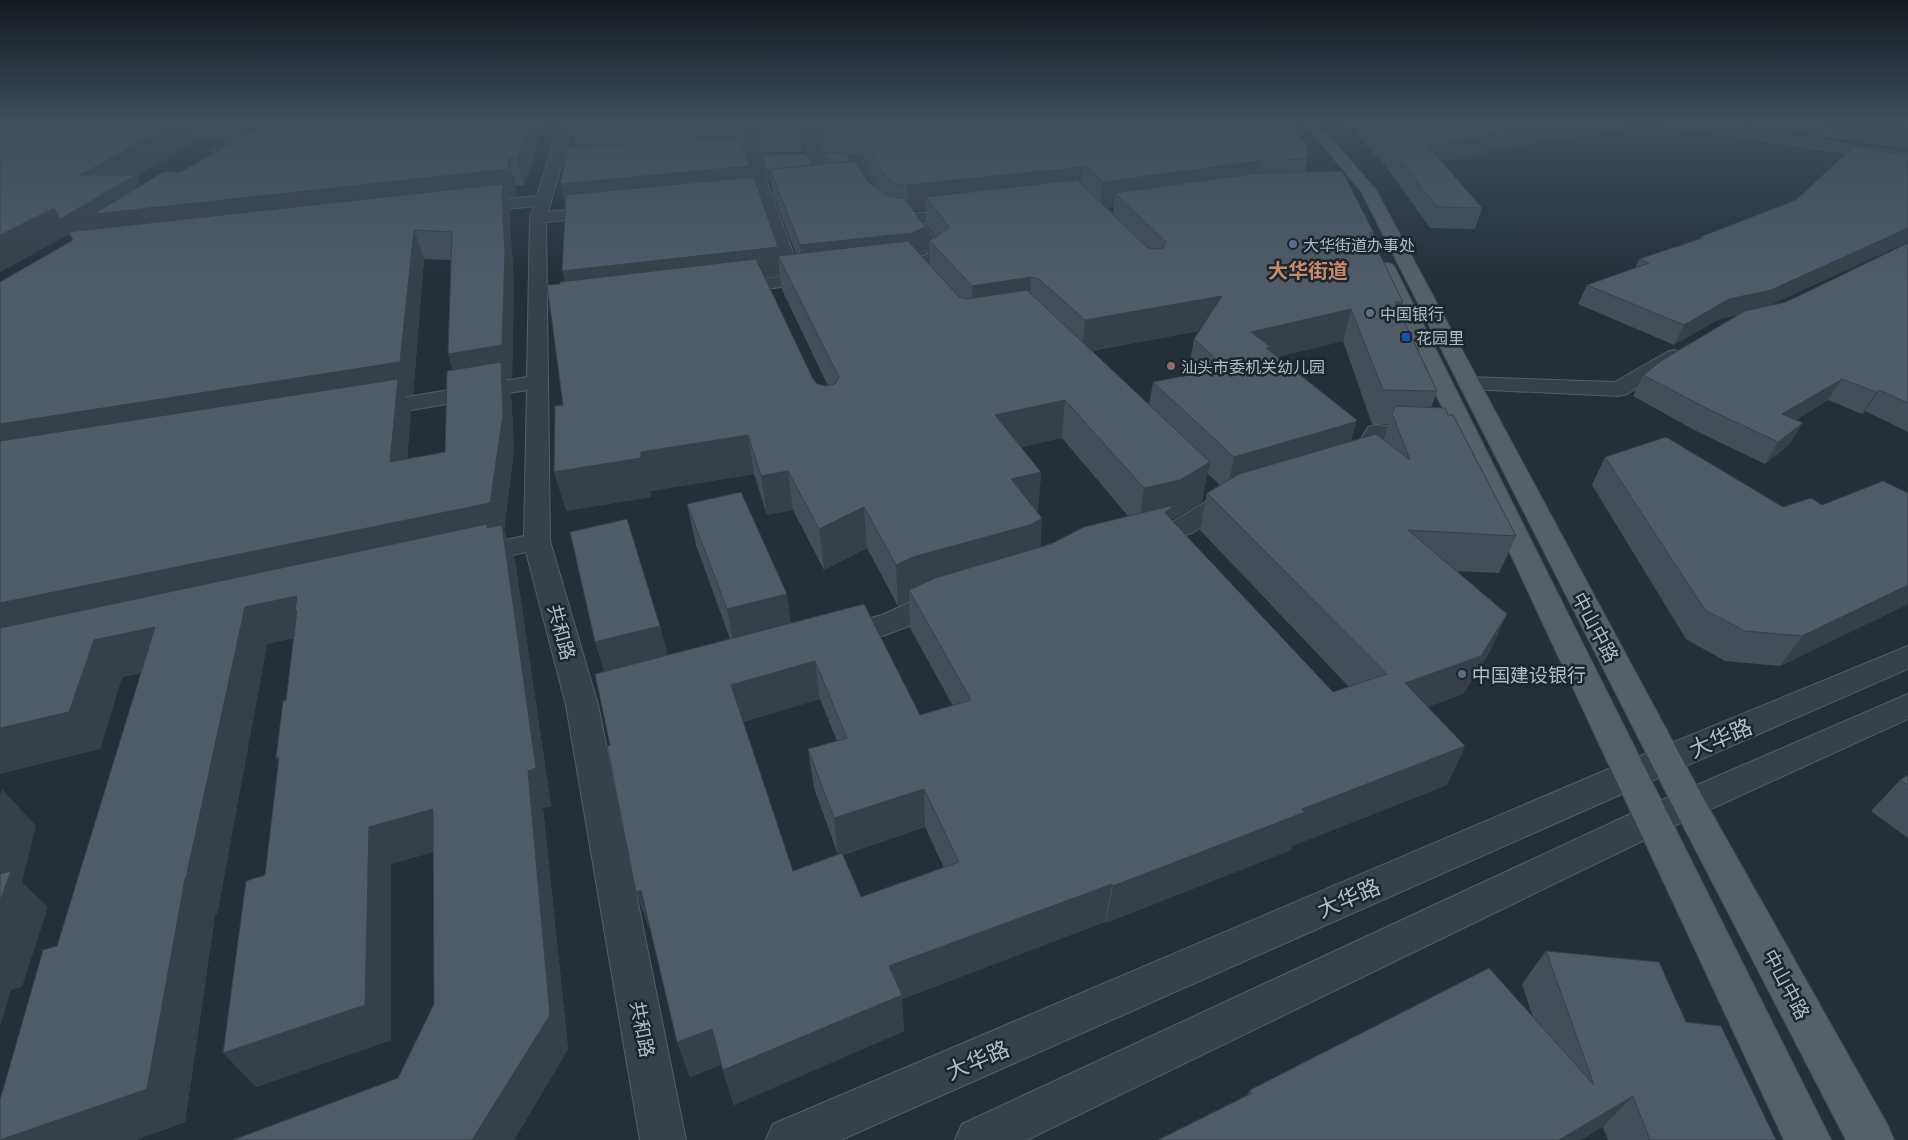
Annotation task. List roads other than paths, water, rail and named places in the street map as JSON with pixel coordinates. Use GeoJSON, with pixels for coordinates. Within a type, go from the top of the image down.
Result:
{"type":"FeatureCollection","features":[{"type":"Feature","properties":{"kind":"main road","name":"中山中路"},"geometry":{"type":"LineString","coordinates":[[1336,175],[1348,190],[1808,1140]]}},
{"type":"Feature","properties":{"kind":"main road","name":"中山中路"},"geometry":{"type":"LineString","coordinates":[[1355,175],[1368,190],[1689,804],[1871,1140]]}},
{"type":"Feature","properties":{"kind":"street","name":"共和路"},"geometry":{"type":"LineString","coordinates":[[558,175],[540,209],[547,311],[537,382],[537,541],[582,705],[664,1140]]}},
{"type":"Feature","properties":{"kind":"street"},"geometry":{"type":"LineString","coordinates":[[755,175],[794,280]]}},
{"type":"Feature","properties":{"kind":"street"},"geometry":{"type":"LineString","coordinates":[[829,175],[834,181]]}},
{"type":"Feature","properties":{"kind":"street"},"geometry":{"type":"LineString","coordinates":[[861,175],[886,214],[898,218],[912,219],[981,211]]}},
{"type":"Feature","properties":{"kind":"street"},"geometry":{"type":"LineString","coordinates":[[806,184],[862,178]]}},
{"type":"Feature","properties":{"kind":"street"},"geometry":{"type":"LineString","coordinates":[[743,198],[778,186]]}},
{"type":"Feature","properties":{"kind":"street"},"geometry":{"type":"LineString","coordinates":[[453,210],[616,210]]}},
{"type":"Feature","properties":{"kind":"street"},"geometry":{"type":"LineString","coordinates":[[912,219],[938,256],[913,272]]}},
{"type":"Feature","properties":{"kind":"street"},"geometry":{"type":"LineString","coordinates":[[710,290],[771,292],[794,280],[840,274]]}},
{"type":"Feature","properties":{"kind":"street"},"geometry":{"type":"LineString","coordinates":[[1469,383],[1619,389],[1694,345]]}},
{"type":"Feature","properties":{"kind":"street"},"geometry":{"type":"LineString","coordinates":[[350,414],[537,382]]}},
{"type":"Feature","properties":{"kind":"street"},"geometry":{"type":"LineString","coordinates":[[1326,472],[1355,463],[1365,452],[1376,432],[1466,436]]}},
{"type":"Feature","properties":{"kind":"street"},"geometry":{"type":"LineString","coordinates":[[1118,544],[1184,527],[1214,496],[1259,491]]}},
{"type":"Feature","properties":{"kind":"street"},"geometry":{"type":"LineString","coordinates":[[451,560],[537,541]]}},
{"type":"Feature","properties":{"kind":"street"},"geometry":{"type":"LineString","coordinates":[[816,643],[891,623],[925,607],[972,593]]}},
{"type":"Feature","properties":{"kind":"street","name":"大华路"},"geometry":{"type":"LineString","coordinates":[[789,1140],[1630,775],[1908,657]]}},
{"type":"Feature","properties":{"kind":"street"},"geometry":{"type":"LineString","coordinates":[[582,705],[610,697]]}},
{"type":"Feature","properties":{"kind":"street"},"geometry":{"type":"LineString","coordinates":[[978,1140],[1652,820],[1908,706]]}},
{"type":"Feature","properties":{"kind":"place","name":"大华街道办事处"},"geometry":{"type":"Point","coordinates":[1293,244]}},
{"type":"Feature","properties":{"kind":"place","name":"中国银行"},"geometry":{"type":"Point","coordinates":[1370,313]}},
{"type":"Feature","properties":{"kind":"place","name":"花园里"},"geometry":{"type":"Point","coordinates":[1406,337]}},
{"type":"Feature","properties":{"kind":"place","name":"汕头市委机关幼儿园"},"geometry":{"type":"Point","coordinates":[1171,366]}},
{"type":"Feature","properties":{"kind":"place","name":"中国建设银行"},"geometry":{"type":"Point","coordinates":[1462,674]}},
{"type":"Feature","properties":{"kind":"district","name":"大华街道"},"geometry":{"type":"Point","coordinates":[1308,270]}}]}
